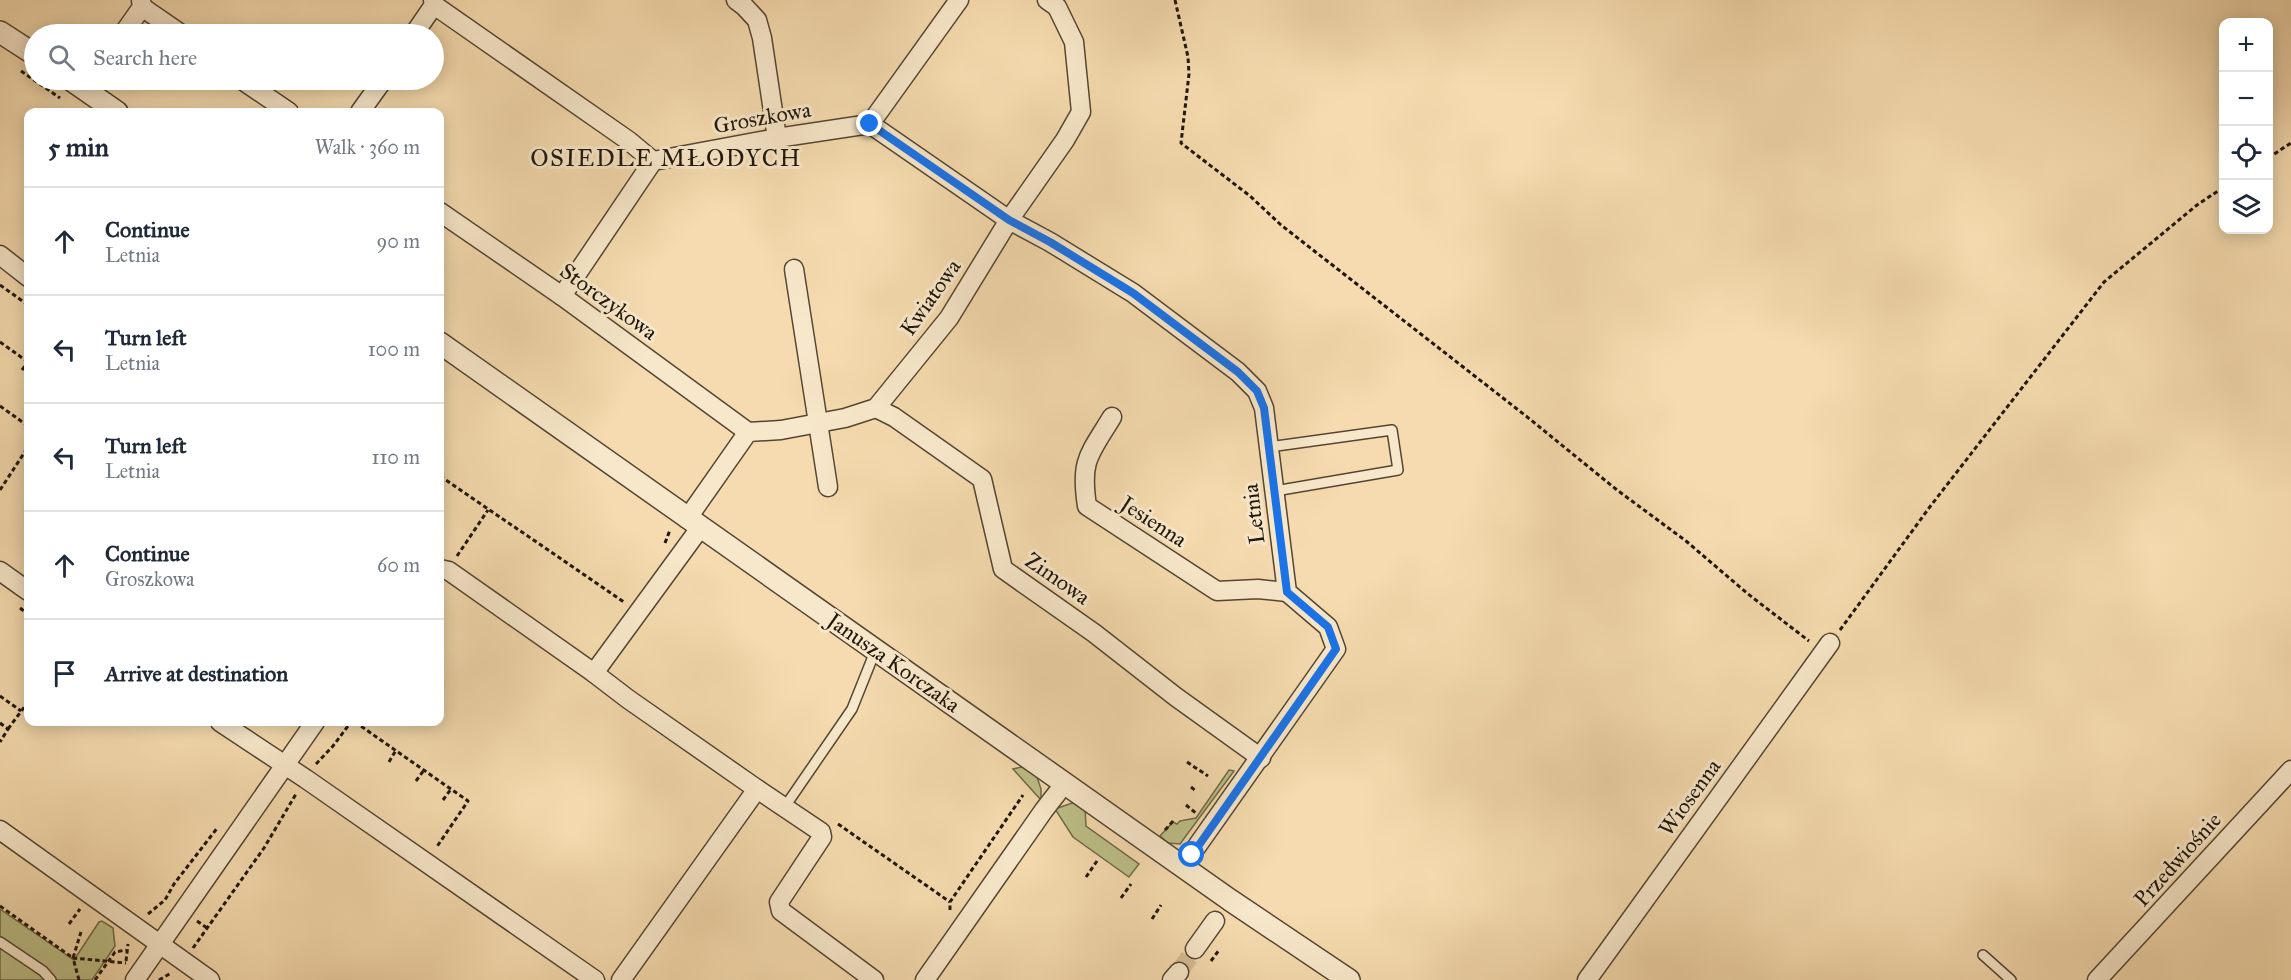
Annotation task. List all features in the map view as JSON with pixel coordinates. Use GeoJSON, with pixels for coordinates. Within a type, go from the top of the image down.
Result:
{"type":"FeatureCollection","features":[{"type":"Feature","properties":{"kind":"street"},"geometry":{"type":"LineString","coordinates":[[736,0],[757,20],[762,38],[777,138]]}},
{"type":"Feature","properties":{"kind":"street"},"geometry":{"type":"LineString","coordinates":[[959,0],[870,124],[1009,220]]}},
{"type":"Feature","properties":{"kind":"street","name":"Kwiatowa"},"geometry":{"type":"LineString","coordinates":[[876,408],[949,318],[1009,220],[1065,140],[1081,112],[1074,42],[1057,7],[1047,0]]}},
{"type":"Feature","properties":{"kind":"street"},"geometry":{"type":"LineString","coordinates":[[420,24],[434,2],[629,141],[652,161],[562,296]]}},
{"type":"Feature","properties":{"kind":"street"},"geometry":{"type":"LineString","coordinates":[[129,24],[142,3],[168,24]]}},
{"type":"Feature","properties":{"kind":"street"},"geometry":{"type":"LineString","coordinates":[[0,32],[24,48]]}},
{"type":"Feature","properties":{"kind":"street"},"geometry":{"type":"LineString","coordinates":[[90,90],[112,108]]}},
{"type":"Feature","properties":{"kind":"street"},"geometry":{"type":"LineString","coordinates":[[257,90],[283,108]]}},
{"type":"Feature","properties":{"kind":"street"},"geometry":{"type":"LineString","coordinates":[[363,108],[376,90]]}},
{"type":"Feature","properties":{"kind":"street","name":"Groszkowa"},"geometry":{"type":"LineString","coordinates":[[652,161],[870,124]]}},
{"type":"Feature","properties":{"kind":"street","name":"Storczykowa"},"geometry":{"type":"LineString","coordinates":[[444,215],[562,296],[748,432]]}},
{"type":"Feature","properties":{"kind":"street","name":"Letnia"},"geometry":{"type":"LineString","coordinates":[[1009,220],[1050,242],[1133,293],[1238,372],[1257,391],[1264,408],[1287,592]]}},
{"type":"Feature","properties":{"kind":"street"},"geometry":{"type":"LineString","coordinates":[[0,255],[24,274]]}},
{"type":"Feature","properties":{"kind":"street"},"geometry":{"type":"LineString","coordinates":[[794,269],[828,487]]}},
{"type":"Feature","properties":{"kind":"street","name":"Janusza Korczaka"},"geometry":{"type":"LineString","coordinates":[[444,346],[1230,900],[1349,980]]}},
{"type":"Feature","properties":{"kind":"street"},"geometry":{"type":"LineString","coordinates":[[594,673],[694,524],[748,432],[781,430],[845,418],[876,408]]}},
{"type":"Feature","properties":{"kind":"street","name":"Zimowa"},"geometry":{"type":"LineString","coordinates":[[876,408],[894,417],[982,478],[1003,569],[1094,633],[1176,697],[1261,758]]}},
{"type":"Feature","properties":{"kind":"street","name":"Jesienna"},"geometry":{"type":"LineString","coordinates":[[1112,417],[1086,459],[1083,479],[1087,506],[1217,591],[1258,589],[1287,592]]}},
{"type":"Feature","properties":{"kind":"street"},"geometry":{"type":"LineString","coordinates":[[446,566],[449,571],[628,699],[821,832],[822,837],[779,902],[781,911],[874,980]]}},
{"type":"Feature","properties":{"kind":"street"},"geometry":{"type":"LineString","coordinates":[[0,571],[24,588]]}},
{"type":"Feature","properties":{"kind":"street"},"geometry":{"type":"LineString","coordinates":[[1183,866],[1336,649],[1328,627],[1287,592]]}},
{"type":"Feature","properties":{"kind":"street","name":"Wiosenna"},"geometry":{"type":"LineString","coordinates":[[1587,980],[1827,647]]}},
{"type":"Feature","properties":{"kind":"street"},"geometry":{"type":"LineString","coordinates":[[226,726],[595,980]]}},
{"type":"Feature","properties":{"kind":"street"},"geometry":{"type":"LineString","coordinates":[[135,980],[312,726]]}},
{"type":"Feature","properties":{"kind":"street","name":"Przedwiośnie"},"geometry":{"type":"LineString","coordinates":[[2097,980],[2291,770]]}},
{"type":"Feature","properties":{"kind":"street"},"geometry":{"type":"LineString","coordinates":[[925,980],[1065,783]]}},
{"type":"Feature","properties":{"kind":"street"},"geometry":{"type":"LineString","coordinates":[[621,980],[757,789]]}},
{"type":"Feature","properties":{"kind":"street"},"geometry":{"type":"LineString","coordinates":[[0,830],[210,980]]}},
{"type":"Feature","properties":{"kind":"street"},"geometry":{"type":"LineString","coordinates":[[1195,949],[1215,921]]}},
{"type":"Feature","properties":{"kind":"lane"},"geometry":{"type":"LineString","coordinates":[[1269,447],[1392,430],[1398,470],[1275,491]]}},
{"type":"Feature","properties":{"kind":"lane"},"geometry":{"type":"LineString","coordinates":[[784,808],[852,709],[876,649]]}},
{"type":"Feature","properties":{"kind":"lane"},"geometry":{"type":"LineString","coordinates":[[1215,921],[1230,900]]}},
{"type":"Feature","properties":{"kind":"lane"},"geometry":{"type":"LineString","coordinates":[[0,942],[43,970],[51,980]]}},
{"type":"Feature","properties":{"kind":"lane"},"geometry":{"type":"LineString","coordinates":[[1983,956],[2011,980]]}},
{"type":"Feature","properties":{"kind":"path"},"geometry":{"type":"LineString","coordinates":[[1175,0],[1188,57],[1189,74],[1181,142],[1250,196],[1281,225],[1686,542],[1748,594],[1827,647],[1929,507],[2104,282],[2197,205],[2219,190]]}},
{"type":"Feature","properties":{"kind":"path"},"geometry":{"type":"LineString","coordinates":[[18,69],[24,73]]}},
{"type":"Feature","properties":{"kind":"path"},"geometry":{"type":"LineString","coordinates":[[48,90],[63,100]]}},
{"type":"Feature","properties":{"kind":"path"},"geometry":{"type":"LineString","coordinates":[[2273,155],[2291,143]]}},
{"type":"Feature","properties":{"kind":"path"},"geometry":{"type":"LineString","coordinates":[[0,285],[24,302]]}},
{"type":"Feature","properties":{"kind":"path"},"geometry":{"type":"LineString","coordinates":[[0,342],[24,359]]}},
{"type":"Feature","properties":{"kind":"path"},"geometry":{"type":"LineString","coordinates":[[0,406],[24,423]]}},
{"type":"Feature","properties":{"kind":"path"},"geometry":{"type":"LineString","coordinates":[[0,490],[24,453]]}},
{"type":"Feature","properties":{"kind":"path"},"geometry":{"type":"LineString","coordinates":[[444,479],[637,611]]}},
{"type":"Feature","properties":{"kind":"path"},"geometry":{"type":"LineString","coordinates":[[446,566],[488,510]]}},
{"type":"Feature","properties":{"kind":"path"},"geometry":{"type":"LineString","coordinates":[[0,696],[21,711]]}},
{"type":"Feature","properties":{"kind":"path"},"geometry":{"type":"LineString","coordinates":[[0,742],[24,707]]}},
{"type":"Feature","properties":{"kind":"path"},"geometry":{"type":"LineString","coordinates":[[0,723],[8,729]]}},
{"type":"Feature","properties":{"kind":"path"},"geometry":{"type":"LineString","coordinates":[[320,759],[350,726]]}},
{"type":"Feature","properties":{"kind":"path"},"geometry":{"type":"LineString","coordinates":[[359,726],[468,801],[430,856]]}},
{"type":"Feature","properties":{"kind":"path"},"geometry":{"type":"LineString","coordinates":[[389,762],[396,750]]}},
{"type":"Feature","properties":{"kind":"path"},"geometry":{"type":"LineString","coordinates":[[1187,762],[1208,776]]}},
{"type":"Feature","properties":{"kind":"path"},"geometry":{"type":"LineString","coordinates":[[416,781],[424,770]]}},
{"type":"Feature","properties":{"kind":"path"},"geometry":{"type":"LineString","coordinates":[[189,955],[300,787]]}},
{"type":"Feature","properties":{"kind":"path"},"geometry":{"type":"LineString","coordinates":[[1191,787],[1196,791]]}},
{"type":"Feature","properties":{"kind":"path"},"geometry":{"type":"LineString","coordinates":[[443,800],[451,789]]}},
{"type":"Feature","properties":{"kind":"path"},"geometry":{"type":"LineString","coordinates":[[950,911],[950,902],[1023,795]]}},
{"type":"Feature","properties":{"kind":"path"},"geometry":{"type":"LineString","coordinates":[[1186,805],[1198,814]]}},
{"type":"Feature","properties":{"kind":"path"},"geometry":{"type":"LineString","coordinates":[[1159,836],[1174,820]]}},
{"type":"Feature","properties":{"kind":"path"},"geometry":{"type":"LineString","coordinates":[[833,821],[950,902]]}},
{"type":"Feature","properties":{"kind":"path"},"geometry":{"type":"LineString","coordinates":[[144,917],[165,900],[174,884],[218,827]]}},
{"type":"Feature","properties":{"kind":"path"},"geometry":{"type":"LineString","coordinates":[[1086,877],[1097,861]]}},
{"type":"Feature","properties":{"kind":"path"},"geometry":{"type":"LineString","coordinates":[[1121,898],[1131,884]]}},
{"type":"Feature","properties":{"kind":"path"},"geometry":{"type":"LineString","coordinates":[[69,924],[83,905]]}},
{"type":"Feature","properties":{"kind":"path"},"geometry":{"type":"LineString","coordinates":[[1152,919],[1161,905]]}},
{"type":"Feature","properties":{"kind":"path"},"geometry":{"type":"LineString","coordinates":[[0,906],[74,958],[126,963],[129,939]]}},
{"type":"Feature","properties":{"kind":"path"},"geometry":{"type":"LineString","coordinates":[[79,980],[74,958],[81,932]]}},
{"type":"Feature","properties":{"kind":"path"},"geometry":{"type":"LineString","coordinates":[[1211,961],[1220,948]]}},
{"type":"Feature","properties":{"kind":"path"},"geometry":{"type":"LineString","coordinates":[[95,980],[115,952],[126,950]]}},
{"type":"Feature","properties":{"kind":"green space"},"geometry":{"type":"Polygon","coordinates":[[[1022,767],[1036,774],[1041,789],[1041,800],[1013,769],[1022,767]]]}},
{"type":"Feature","properties":{"kind":"green space"},"geometry":{"type":"Polygon","coordinates":[[[1229,770],[1234,771],[1180,844],[1168,843],[1160,836],[1173,822],[1177,824],[1180,821],[1196,818],[1229,770]]]}},
{"type":"Feature","properties":{"kind":"green space"},"geometry":{"type":"Polygon","coordinates":[[[1075,802],[1085,808],[1086,826],[1139,864],[1129,877],[1073,837],[1055,809],[1075,802]]]}},
{"type":"Feature","properties":{"kind":"green space"},"geometry":{"type":"Polygon","coordinates":[[[0,909],[74,960],[99,922],[102,921],[113,928],[115,946],[92,980],[0,980],[0,909]]]}},
{"type":"Feature","properties":{"kind":"tunnel"},"geometry":{"type":"LineString","coordinates":[[1179,972],[1195,949]]}},
{"type":"Feature","properties":{"kind":"district","name":"OSIEDLE MŁODYCH"},"geometry":{"type":"Point","coordinates":[666,158]}},
{"type":"Feature","properties":{"kind":"route"},"geometry":{"type":"LineString","coordinates":[[870,124],[1009,220],[1050,242],[1133,293],[1238,372],[1257,391],[1264,408],[1287,592],[1328,627],[1336,649],[1192,855]]}}]}
